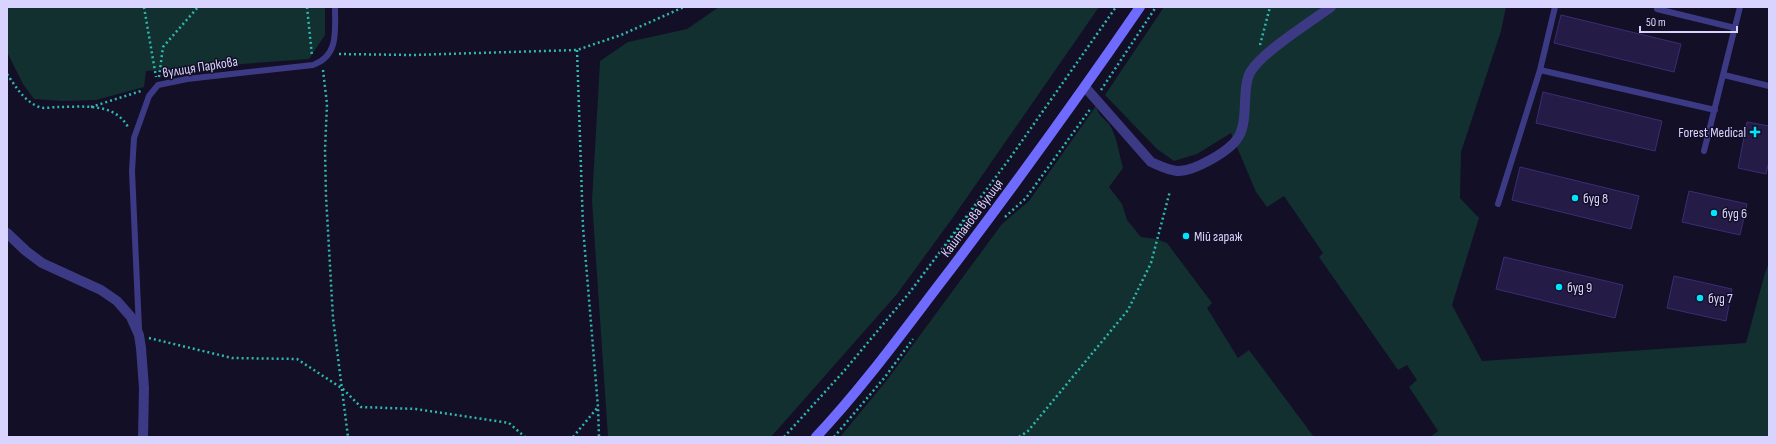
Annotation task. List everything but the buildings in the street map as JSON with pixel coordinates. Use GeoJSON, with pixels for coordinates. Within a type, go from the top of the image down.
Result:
{"type":"FeatureCollection","features":[{"type":"Feature","properties":{"kind":"main road","name":"Каштанова вулиця"},"geometry":{"type":"LineString","coordinates":[[816,437],[900,337],[1085,87],[1140,7]]}},
{"type":"Feature","properties":{"kind":"street"},"geometry":{"type":"LineString","coordinates":[[1085,87],[1151,162],[1163,168],[1178,171],[1204,164],[1228,149],[1239,136],[1246,107],[1247,83],[1250,72],[1256,65],[1304,26],[1331,7]]}},
{"type":"Feature","properties":{"kind":"street"},"geometry":{"type":"LineString","coordinates":[[7,234],[42,263],[101,290],[117,301],[131,317],[139,335],[144,388],[143,437]]}},
{"type":"Feature","properties":{"kind":"lane"},"geometry":{"type":"LineString","coordinates":[[331,54],[335,30],[335,7]]}},
{"type":"Feature","properties":{"kind":"lane"},"geometry":{"type":"LineString","coordinates":[[1498,204],[1540,70],[1555,7]]}},
{"type":"Feature","properties":{"kind":"lane"},"geometry":{"type":"LineString","coordinates":[[1704,151],[1740,7]]}},
{"type":"Feature","properties":{"kind":"lane"},"geometry":{"type":"LineString","coordinates":[[1657,9],[1735,28]]}},
{"type":"Feature","properties":{"kind":"lane","name":"вулиця Паркова"},"geometry":{"type":"LineString","coordinates":[[139,335],[132,171],[134,138],[149,96],[158,86],[187,79],[312,65],[322,62],[331,54]]}},
{"type":"Feature","properties":{"kind":"lane"},"geometry":{"type":"LineString","coordinates":[[1540,70],[1715,110]]}},
{"type":"Feature","properties":{"kind":"lane"},"geometry":{"type":"LineString","coordinates":[[1724,75],[1769,86]]}},
{"type":"Feature","properties":{"kind":"path"},"geometry":{"type":"LineString","coordinates":[[144,7],[158,86]]}},
{"type":"Feature","properties":{"kind":"path"},"geometry":{"type":"LineString","coordinates":[[158,86],[163,48],[198,7]]}},
{"type":"Feature","properties":{"kind":"path"},"geometry":{"type":"LineString","coordinates":[[307,7],[312,65]]}},
{"type":"Feature","properties":{"kind":"path"},"geometry":{"type":"LineString","coordinates":[[331,54],[412,55],[577,50],[621,35],[684,7]]}},
{"type":"Feature","properties":{"kind":"path"},"geometry":{"type":"LineString","coordinates":[[785,437],[911,293],[1047,109],[1116,7]]}},
{"type":"Feature","properties":{"kind":"path"},"geometry":{"type":"LineString","coordinates":[[1256,65],[1270,7]]}},
{"type":"Feature","properties":{"kind":"path"},"geometry":{"type":"LineString","coordinates":[[577,50],[583,227],[598,408],[599,437]]}},
{"type":"Feature","properties":{"kind":"path"},"geometry":{"type":"LineString","coordinates":[[322,62],[328,104],[325,150],[332,303],[348,437]]}},
{"type":"Feature","properties":{"kind":"path"},"geometry":{"type":"LineString","coordinates":[[7,74],[26,99],[40,107],[90,107],[110,110],[123,119],[134,138]]}},
{"type":"Feature","properties":{"kind":"path"},"geometry":{"type":"LineString","coordinates":[[90,107],[158,86]]}},
{"type":"Feature","properties":{"kind":"path"},"geometry":{"type":"LineString","coordinates":[[1019,437],[1028,431],[1128,310],[1151,263],[1170,191]]}},
{"type":"Feature","properties":{"kind":"path"},"geometry":{"type":"LineString","coordinates":[[139,335],[232,358],[297,359],[343,389],[361,407],[416,409],[509,423],[525,437]]}},
{"type":"Feature","properties":{"kind":"path"},"geometry":{"type":"LineString","coordinates":[[573,437],[598,408]]}},
{"type":"Feature","properties":{"kind":"green space"},"geometry":{"type":"Polygon","coordinates":[[[7,7],[325,7],[325,35],[309,59],[146,71],[144,87],[96,100],[62,101],[34,99],[23,84],[7,52],[7,7]]]}},
{"type":"Feature","properties":{"kind":"green space"},"geometry":{"type":"Polygon","coordinates":[[[719,7],[1099,7],[954,216],[897,294],[771,437],[608,437],[592,201],[600,61],[628,42],[687,29],[719,7]]]}},
{"type":"Feature","properties":{"kind":"green space"},"geometry":{"type":"Polygon","coordinates":[[[1164,7],[1506,7],[1501,31],[1461,152],[1460,198],[1479,218],[1452,305],[1482,361],[1746,343],[1769,262],[1769,437],[1430,437],[1438,431],[1409,387],[1417,380],[1407,365],[1398,370],[1319,257],[1323,253],[1284,196],[1267,207],[1256,192],[1231,133],[1197,154],[1174,161],[1157,149],[1105,95],[1164,7]]]}},
{"type":"Feature","properties":{"kind":"green space"},"geometry":{"type":"Polygon","coordinates":[[[1096,106],[1100,115],[1112,129],[1118,145],[1123,168],[1109,187],[1122,204],[1127,220],[1141,237],[1156,239],[1167,243],[1212,303],[1207,308],[1238,358],[1249,350],[1314,437],[840,437],[887,380],[1002,224],[1029,201],[1096,106]]]}},
{"type":"Feature","properties":{"kind":"place","name":"Forest Medical"},"geometry":{"type":"Point","coordinates":[1755,132]}},
{"type":"Feature","properties":{"kind":"place","name":"буд 8"},"geometry":{"type":"Point","coordinates":[1575,198]}},
{"type":"Feature","properties":{"kind":"place","name":"буд 6"},"geometry":{"type":"Point","coordinates":[1714,213]}},
{"type":"Feature","properties":{"kind":"place","name":"Мій гараж"},"geometry":{"type":"Point","coordinates":[1186,236]}},
{"type":"Feature","properties":{"kind":"place","name":"буд 9"},"geometry":{"type":"Point","coordinates":[1559,287]}},
{"type":"Feature","properties":{"kind":"place","name":"буд 7"},"geometry":{"type":"Point","coordinates":[1700,298]}}]}
